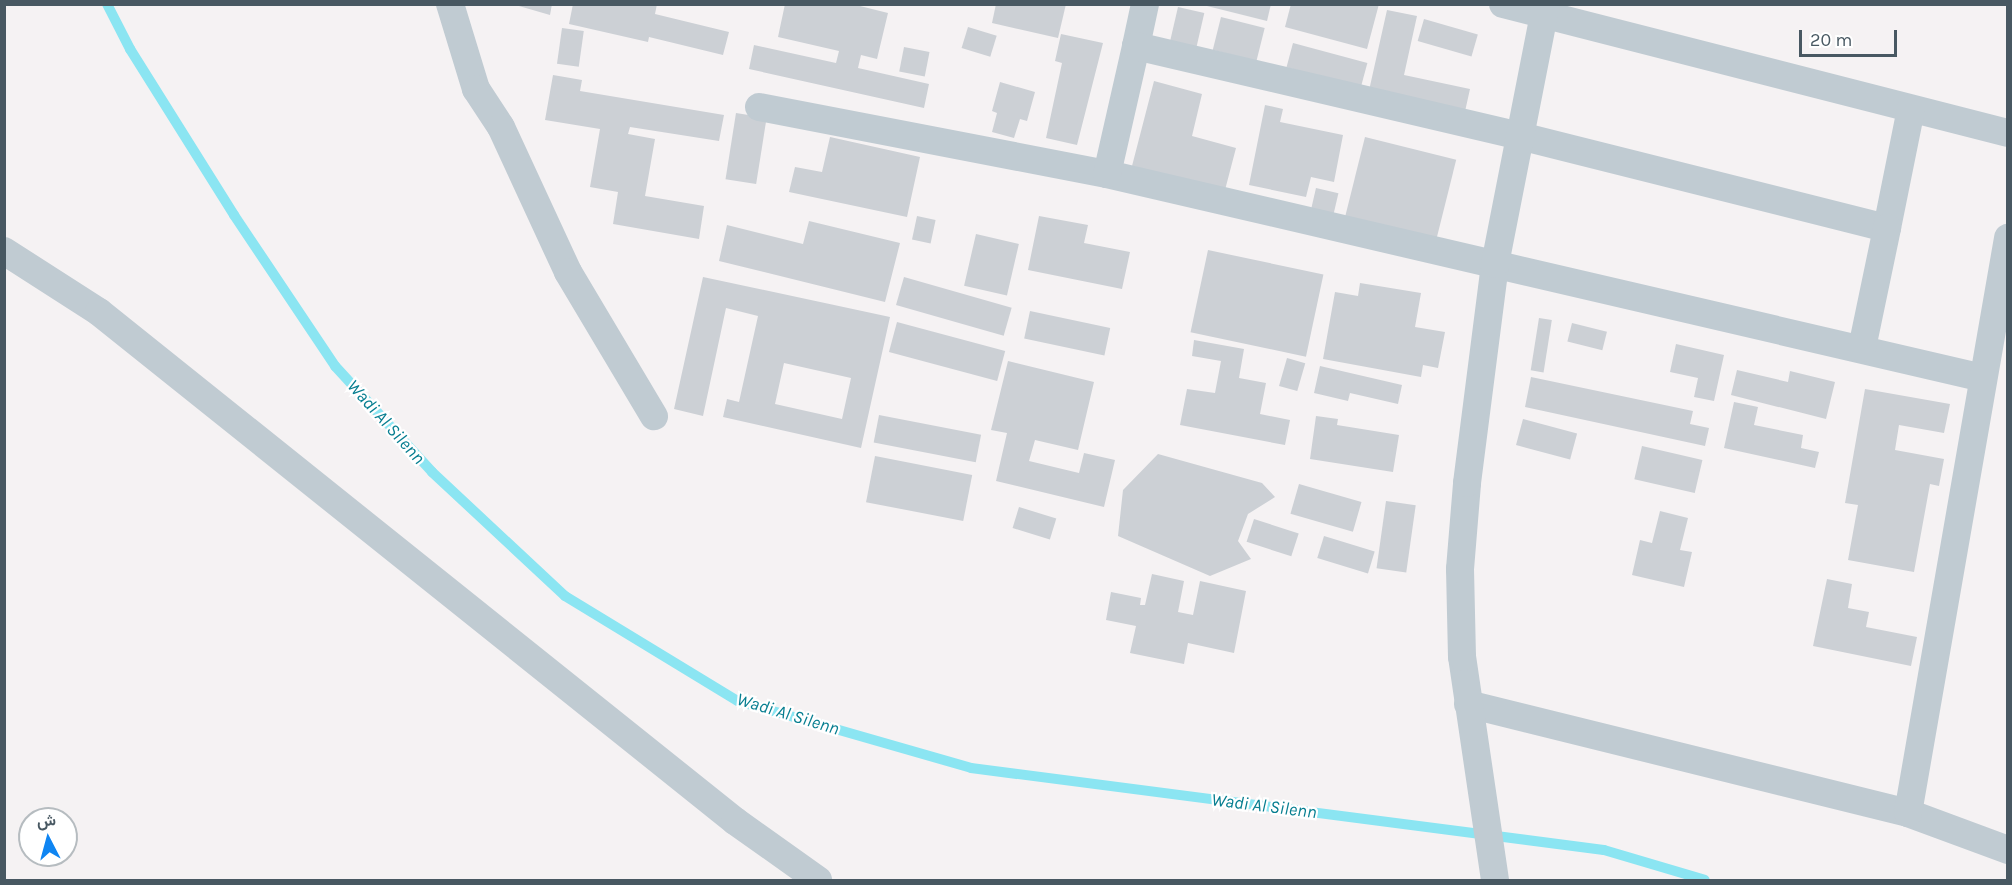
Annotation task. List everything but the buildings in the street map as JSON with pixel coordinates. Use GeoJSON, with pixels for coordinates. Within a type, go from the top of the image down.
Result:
{"type":"FeatureCollection","features":[{"type":"Feature","properties":{"kind":"street"},"geometry":{"type":"LineString","coordinates":[[450,4],[476,89],[501,127],[568,272],[654,416]]}},
{"type":"Feature","properties":{"kind":"street"},"geometry":{"type":"LineString","coordinates":[[1107,174],[1144,4]]}},
{"type":"Feature","properties":{"kind":"street"},"geometry":{"type":"LineString","coordinates":[[1503,4],[1545,9],[2007,133]]}},
{"type":"Feature","properties":{"kind":"street"},"geometry":{"type":"LineString","coordinates":[[1495,879],[1462,657],[1460,569],[1467,483],[1496,264],[1545,9]]}},
{"type":"Feature","properties":{"kind":"street"},"geometry":{"type":"LineString","coordinates":[[1136,46],[1520,136],[1887,228]]}},
{"type":"Feature","properties":{"kind":"street"},"geometry":{"type":"LineString","coordinates":[[759,106],[1107,174],[1983,378]]}},
{"type":"Feature","properties":{"kind":"street"},"geometry":{"type":"LineString","coordinates":[[1862,348],[1911,109]]}},
{"type":"Feature","properties":{"kind":"street"},"geometry":{"type":"LineString","coordinates":[[1908,813],[2007,238]]}},
{"type":"Feature","properties":{"kind":"street"},"geometry":{"type":"LineString","coordinates":[[4,251],[99,312],[735,821],[818,880]]}},
{"type":"Feature","properties":{"kind":"street"},"geometry":{"type":"LineString","coordinates":[[1468,704],[1908,813],[2007,850]]}},
{"type":"Feature","properties":{"kind":"waterway","name":"Wadi Al Silenn"},"geometry":{"type":"LineString","coordinates":[[107,4],[130,49],[234,215],[335,366],[432,472],[565,596],[738,701],[971,768],[1604,850],[1705,880]]}}]}
